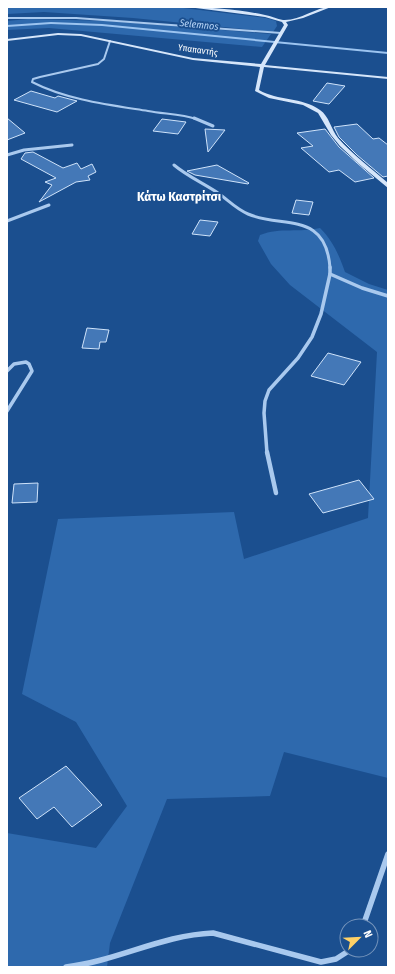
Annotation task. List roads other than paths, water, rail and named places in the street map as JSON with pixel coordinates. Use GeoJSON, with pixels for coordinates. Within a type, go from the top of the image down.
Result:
{"type":"FeatureCollection","features":[{"type":"Feature","properties":{"kind":"street"},"geometry":{"type":"LineString","coordinates":[[190,7],[265,16],[284,21],[300,18],[329,7]]}},
{"type":"Feature","properties":{"kind":"street"},"geometry":{"type":"LineString","coordinates":[[7,18],[40,16],[80,17],[280,35]]}},
{"type":"Feature","properties":{"kind":"street"},"geometry":{"type":"LineString","coordinates":[[284,21],[286,25],[271,48],[262,66],[257,90],[265,94],[301,103],[320,112],[334,136],[347,150],[388,186]]}},
{"type":"Feature","properties":{"kind":"street","name":"Υπαπαντής"},"geometry":{"type":"LineString","coordinates":[[7,40],[68,34],[81,35],[149,51],[194,59],[388,78]]}},
{"type":"Feature","properties":{"kind":"street"},"geometry":{"type":"LineString","coordinates":[[110,41],[106,46],[104,59],[98,65],[49,73],[34,79],[32,82],[40,86],[79,98],[113,106],[180,115],[200,120],[213,126]]}},
{"type":"Feature","properties":{"kind":"street"},"geometry":{"type":"LineString","coordinates":[[7,155],[24,150],[72,145]]}},
{"type":"Feature","properties":{"kind":"street"},"geometry":{"type":"LineString","coordinates":[[174,165],[248,214],[264,219],[302,225],[317,235],[325,246],[330,257],[330,274],[327,295],[313,336],[303,351],[269,390],[265,397],[264,417],[267,452],[276,494]]}},
{"type":"Feature","properties":{"kind":"street"},"geometry":{"type":"LineString","coordinates":[[7,221],[49,205]]}},
{"type":"Feature","properties":{"kind":"street"},"geometry":{"type":"LineString","coordinates":[[330,274],[362,288],[388,296]]}},
{"type":"Feature","properties":{"kind":"street"},"geometry":{"type":"LineString","coordinates":[[7,371],[14,364],[26,362],[29,364],[32,371],[7,411]]}},
{"type":"Feature","properties":{"kind":"street"},"geometry":{"type":"LineString","coordinates":[[366,918],[388,854]]}},
{"type":"Feature","properties":{"kind":"street"},"geometry":{"type":"LineString","coordinates":[[66,967],[91,963],[155,942],[195,933],[212,933],[321,962],[340,958]]}},
{"type":"Feature","properties":{"kind":"waterway","name":"Selemnos"},"geometry":{"type":"LineString","coordinates":[[7,26],[51,23],[102,25],[388,53]]}},
{"type":"Feature","properties":{"kind":"district","name":"Κάτω Καστρίτσι"},"geometry":{"type":"Point","coordinates":[179,196]}}]}
